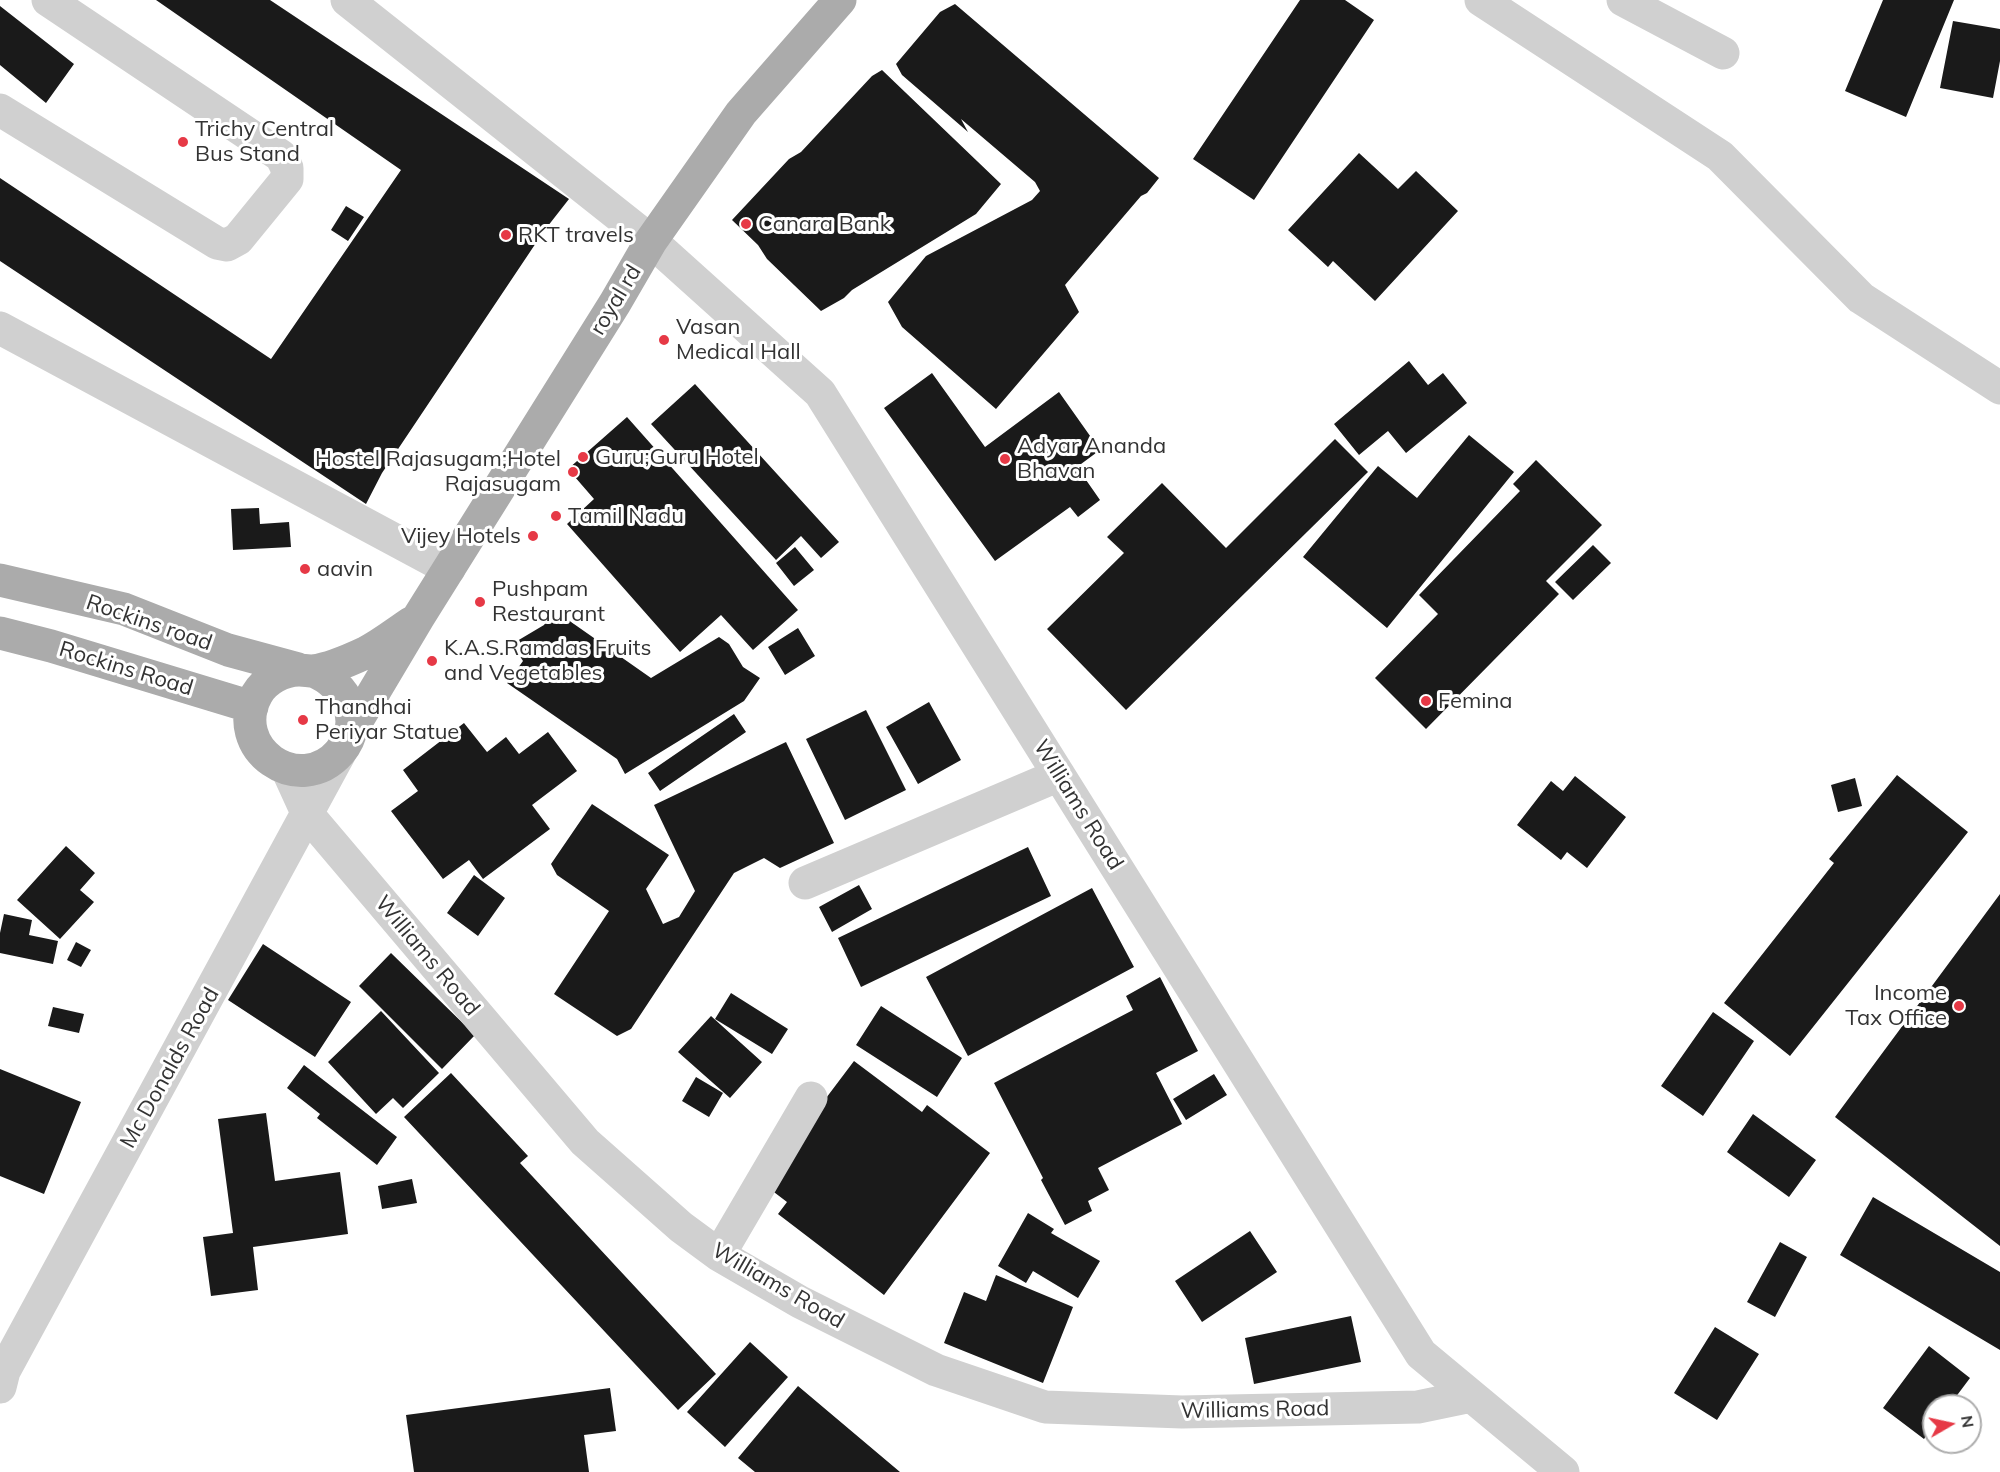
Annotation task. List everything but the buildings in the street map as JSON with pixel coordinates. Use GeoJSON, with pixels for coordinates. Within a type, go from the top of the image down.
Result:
{"type":"FeatureCollection","features":[{"type":"Feature","properties":{"kind":"main road","name":"royal rd"},"geometry":{"type":"LineString","coordinates":[[346,741],[418,618],[651,242],[741,113],[840,0]]}},
{"type":"Feature","properties":{"kind":"main road","name":"Rockins road"},"geometry":{"type":"LineString","coordinates":[[0,580],[124,609],[228,650],[305,670]]}},
{"type":"Feature","properties":{"kind":"main road"},"geometry":{"type":"LineString","coordinates":[[305,670],[328,677],[340,688],[348,702],[351,718],[346,741],[332,760],[318,768],[303,771],[287,769],[273,762],[261,752],[253,738],[250,723],[252,707],[258,693],[269,681],[282,673],[305,670],[367,652],[418,618]]}},
{"type":"Feature","properties":{"kind":"main road","name":"Rockins Road"},"geometry":{"type":"LineString","coordinates":[[0,633],[51,646],[252,707]]}},
{"type":"Feature","properties":{"kind":"street"},"geometry":{"type":"LineString","coordinates":[[0,110],[217,243],[227,244],[238,240],[287,179],[287,168],[281,156],[48,0]]}},
{"type":"Feature","properties":{"kind":"street","name":"Williams Road"},"geometry":{"type":"LineString","coordinates":[[347,0],[651,242],[820,393],[1421,1354],[1563,1472]]}},
{"type":"Feature","properties":{"kind":"street"},"geometry":{"type":"LineString","coordinates":[[1481,0],[1720,156],[1862,298],[2000,388]]}},
{"type":"Feature","properties":{"kind":"street"},"geometry":{"type":"LineString","coordinates":[[1623,0],[1723,53]]}},
{"type":"Feature","properties":{"kind":"street"},"geometry":{"type":"LineString","coordinates":[[0,328],[449,568]]}},
{"type":"Feature","properties":{"kind":"street","name":"Mc Donalds Road"},"geometry":{"type":"LineString","coordinates":[[0,1387],[4,1371],[308,815],[346,741]]}},
{"type":"Feature","properties":{"kind":"street","name":"Williams Road"},"geometry":{"type":"LineString","coordinates":[[287,769],[308,815],[585,1142],[681,1227],[720,1255],[800,1302],[936,1370],[1046,1407],[1182,1412],[1418,1407],[1471,1396]]}},
{"type":"Feature","properties":{"kind":"street"},"geometry":{"type":"LineString","coordinates":[[805,883],[1059,775]]}},
{"type":"Feature","properties":{"kind":"street"},"geometry":{"type":"LineString","coordinates":[[720,1255],[811,1098]]}},
{"type":"Feature","properties":{"kind":"place","name":"Trichy Central Bus Stand"},"geometry":{"type":"Point","coordinates":[183,142]}},
{"type":"Feature","properties":{"kind":"place","name":"Canara Bank"},"geometry":{"type":"Point","coordinates":[746,224]}},
{"type":"Feature","properties":{"kind":"place","name":"RKT travels"},"geometry":{"type":"Point","coordinates":[506,235]}},
{"type":"Feature","properties":{"kind":"place","name":"Vasan Medical Hall"},"geometry":{"type":"Point","coordinates":[664,340]}},
{"type":"Feature","properties":{"kind":"place","name":"Guru;Guru Hotel"},"geometry":{"type":"Point","coordinates":[583,457]}},
{"type":"Feature","properties":{"kind":"place","name":"Adyar Ananda Bhavan"},"geometry":{"type":"Point","coordinates":[1005,459]}},
{"type":"Feature","properties":{"kind":"place","name":"Hostel Rajasugam;Hotel Rajasugam"},"geometry":{"type":"Point","coordinates":[573,472]}},
{"type":"Feature","properties":{"kind":"place","name":"Tamil Nadu"},"geometry":{"type":"Point","coordinates":[556,516]}},
{"type":"Feature","properties":{"kind":"place","name":"Vijey Hotels"},"geometry":{"type":"Point","coordinates":[533,536]}},
{"type":"Feature","properties":{"kind":"place","name":"aavin"},"geometry":{"type":"Point","coordinates":[305,569]}},
{"type":"Feature","properties":{"kind":"place","name":"Pushpam Restaurant"},"geometry":{"type":"Point","coordinates":[480,602]}},
{"type":"Feature","properties":{"kind":"place","name":"K.A.S.Ramdas Fruits and Vegetables"},"geometry":{"type":"Point","coordinates":[432,661]}},
{"type":"Feature","properties":{"kind":"place","name":"Femina"},"geometry":{"type":"Point","coordinates":[1426,701]}},
{"type":"Feature","properties":{"kind":"place","name":"Thandhai Periyar Statue"},"geometry":{"type":"Point","coordinates":[303,720]}},
{"type":"Feature","properties":{"kind":"place","name":"Income Tax Office"},"geometry":{"type":"Point","coordinates":[1959,1006]}}]}
